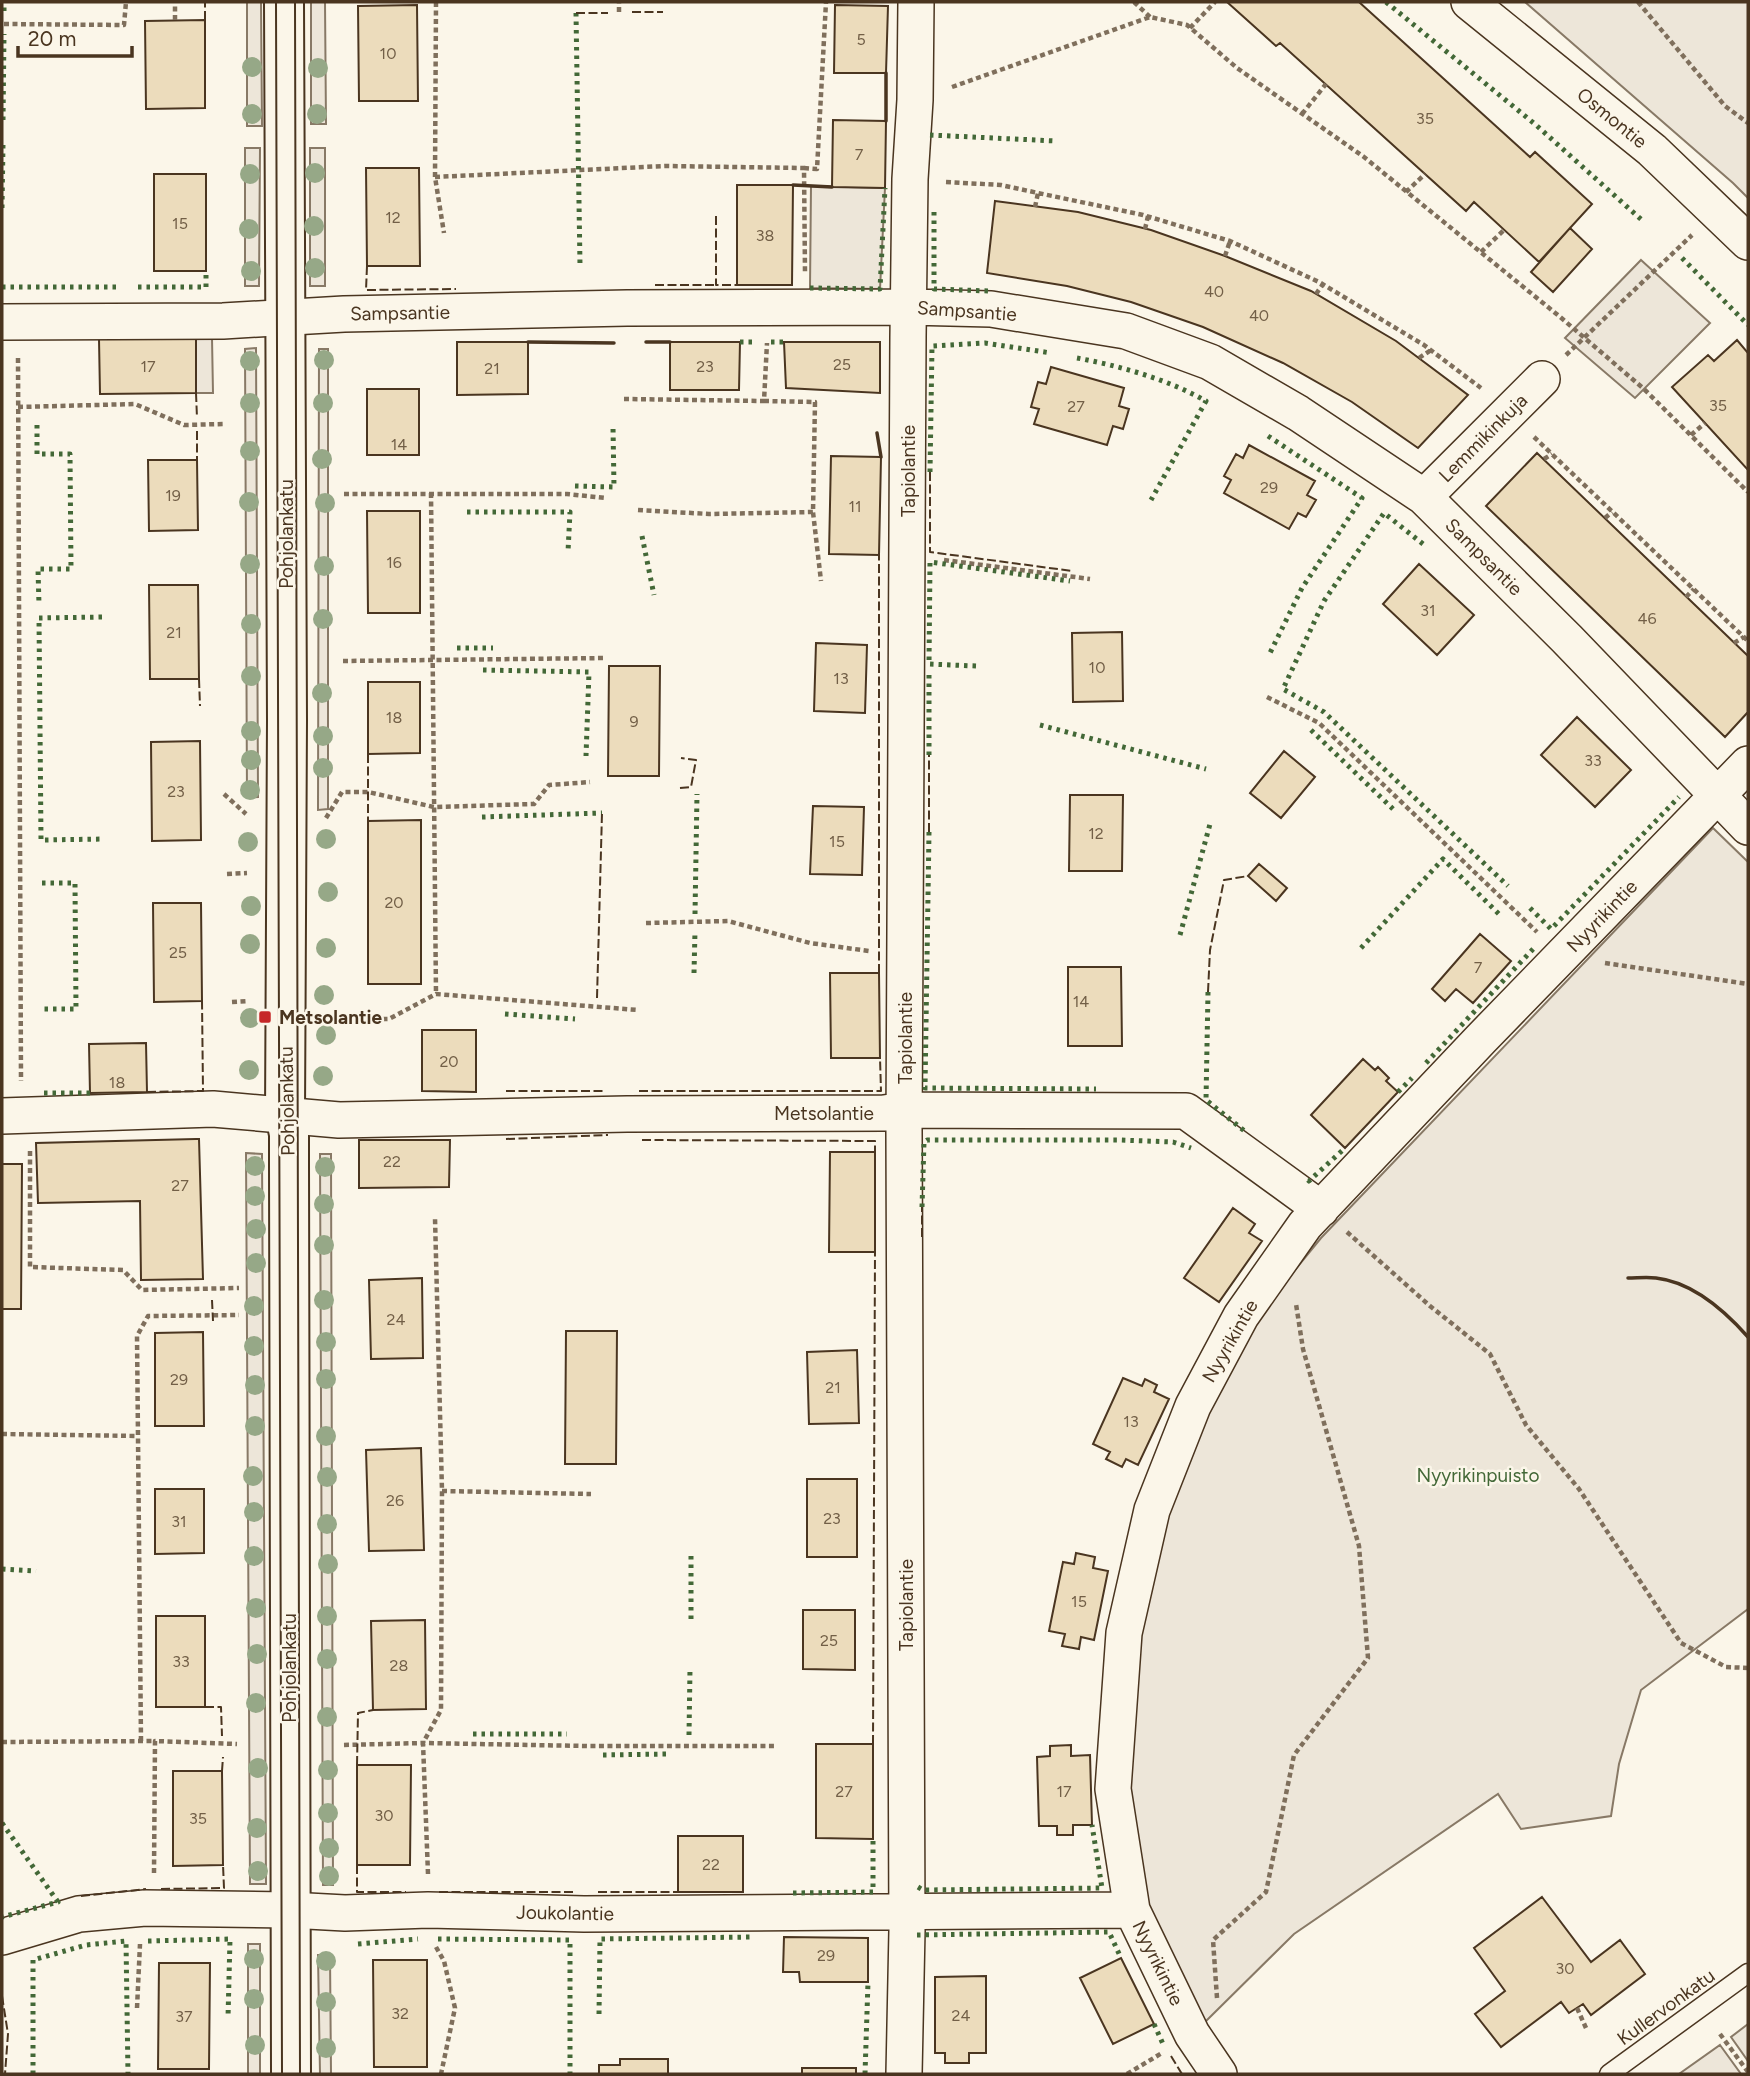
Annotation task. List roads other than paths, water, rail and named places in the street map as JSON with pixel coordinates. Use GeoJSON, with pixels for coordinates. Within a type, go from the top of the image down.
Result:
{"type":"FeatureCollection","features":[{"type":"Feature","properties":{"kind":"street","name":"Pohjolankatu"},"geometry":{"type":"LineString","coordinates":[[284,2],[287,720],[285,1115],[289,1154],[291,2074]]}},
{"type":"Feature","properties":{"kind":"street","name":"Tapiolantie"},"geometry":{"type":"LineString","coordinates":[[904,2074],[907,1913],[904,1110],[910,180],[915,100],[916,2]]}},
{"type":"Feature","properties":{"kind":"street","name":"Osmontie"},"geometry":{"type":"LineString","coordinates":[[1469,2],[1652,150],[1748,242]]}},
{"type":"Feature","properties":{"kind":"street","name":"Sampsantie"},"geometry":{"type":"LineString","coordinates":[[10,322],[223,321],[344,314],[613,308],[909,307],[991,309],[1126,331],[1210,362],[1298,413],[1424,497],[1567,639],[1748,827]]}},
{"type":"Feature","properties":{"kind":"street","name":"Lemmikinkuja"},"geometry":{"type":"LineString","coordinates":[[1424,497],[1542,379]]}},
{"type":"Feature","properties":{"kind":"street","name":"Nyyrikintie"},"geometry":{"type":"LineString","coordinates":[[1214,2067],[1192,2034],[1132,1910],[1113,1789],[1124,1633],[1152,1510],[1193,1406],[1241,1316],[1321,1209],[1748,764]]}},
{"type":"Feature","properties":{"kind":"street","name":"Metsolantie"},"geometry":{"type":"LineString","coordinates":[[17,1116],[213,1109],[339,1120],[627,1114],[884,1113],[904,1110],[1186,1111],[1321,1209]]}},
{"type":"Feature","properties":{"kind":"street","name":"Joukolantie"},"geometry":{"type":"LineString","coordinates":[[2,1937],[79,1914],[149,1908],[345,1913],[428,1910],[584,1914],[1132,1910]]}},
{"type":"Feature","properties":{"kind":"lane","name":"Kullervonkatu"},"geometry":{"type":"LineString","coordinates":[[1609,2074],[1748,1973]]}},
{"type":"Feature","properties":{"kind":"tram line"},"geometry":{"type":"LineString","coordinates":[[276,2],[282,2074]]}},
{"type":"Feature","properties":{"kind":"tram line"},"geometry":{"type":"LineString","coordinates":[[295,2],[300,2074]]}},
{"type":"Feature","properties":{"kind":"place","name":"Metsolantie"},"geometry":{"type":"Point","coordinates":[265,1017]}},
{"type":"Feature","properties":{"kind":"park label","name":"Nyyrikinpuisto"},"geometry":{"type":"Point","coordinates":[1478,1475]}}]}
